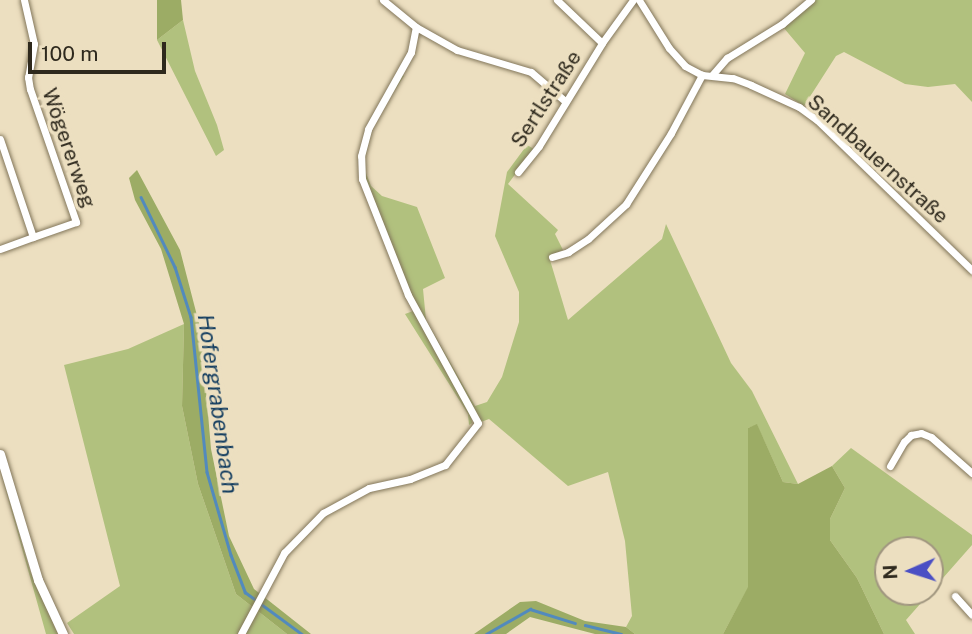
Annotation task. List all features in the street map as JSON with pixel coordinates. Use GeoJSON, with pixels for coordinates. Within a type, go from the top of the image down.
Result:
{"type":"FeatureCollection","features":[{"type":"Feature","properties":{"kind":"street","name":"Wögererweg"},"geometry":{"type":"LineString","coordinates":[[0,248],[76,222],[30,89],[28,77],[34,44],[24,0]]}},
{"type":"Feature","properties":{"kind":"street"},"geometry":{"type":"LineString","coordinates":[[383,0],[416,27],[457,50],[531,72],[565,101]]}},
{"type":"Feature","properties":{"kind":"street","name":"Sertlstraße"},"geometry":{"type":"LineString","coordinates":[[557,0],[602,43]]}},
{"type":"Feature","properties":{"kind":"street","name":"Sertlstraße"},"geometry":{"type":"LineString","coordinates":[[518,172],[539,146],[602,43],[633,0]]}},
{"type":"Feature","properties":{"kind":"street"},"geometry":{"type":"LineString","coordinates":[[552,257],[568,252],[588,239],[626,204],[671,133],[702,75],[685,66],[669,48],[639,0]]}},
{"type":"Feature","properties":{"kind":"street"},"geometry":{"type":"LineString","coordinates":[[712,75],[727,58],[782,24],[811,0]]}},
{"type":"Feature","properties":{"kind":"street"},"geometry":{"type":"LineString","coordinates":[[242,634],[284,553],[323,513],[369,488],[410,479],[445,465],[478,423],[408,295],[362,179],[361,156],[368,129],[411,52],[416,27]]}},
{"type":"Feature","properties":{"kind":"street","name":"Sandbauernstraße"},"geometry":{"type":"LineString","coordinates":[[702,75],[751,85],[799,107],[817,120],[972,270]]}},
{"type":"Feature","properties":{"kind":"street"},"geometry":{"type":"LineString","coordinates":[[0,139],[33,237]]}},
{"type":"Feature","properties":{"kind":"street"},"geometry":{"type":"LineString","coordinates":[[890,466],[904,442],[911,435],[921,433],[931,437],[972,473]]}},
{"type":"Feature","properties":{"kind":"street"},"geometry":{"type":"LineString","coordinates":[[0,454],[38,580],[63,634]]}},
{"type":"Feature","properties":{"kind":"street"},"geometry":{"type":"LineString","coordinates":[[955,596],[972,614]]}},
{"type":"Feature","properties":{"kind":"green space"},"geometry":{"type":"Polygon","coordinates":[[[157,0],[181,0],[183,20],[157,40],[157,0]]]}},
{"type":"Feature","properties":{"kind":"green space"},"geometry":{"type":"Polygon","coordinates":[[[815,0],[972,0],[972,102],[955,84],[928,87],[905,84],[844,52],[836,56],[804,106],[785,94],[805,53],[783,27],[815,0]]]}},
{"type":"Feature","properties":{"kind":"green space"},"geometry":{"type":"Polygon","coordinates":[[[183,20],[195,71],[224,150],[216,156],[157,40],[183,20]]]}},
{"type":"Feature","properties":{"kind":"green space"},"geometry":{"type":"Polygon","coordinates":[[[402,74],[404,76],[374,123],[365,158],[366,173],[371,186],[382,196],[417,207],[445,278],[423,289],[426,320],[475,406],[487,402],[502,377],[519,322],[519,292],[495,236],[507,172],[527,145],[534,149],[508,184],[558,230],[555,234],[563,250],[550,256],[550,260],[568,320],[662,239],[666,224],[731,363],[752,391],[798,484],[783,482],[757,425],[748,428],[748,588],[723,634],[635,634],[626,627],[632,616],[625,541],[608,472],[568,486],[489,419],[481,422],[409,292],[363,175],[363,158],[372,124],[402,74]]]}},
{"type":"Feature","properties":{"kind":"green space"},"geometry":{"type":"Polygon","coordinates":[[[137,170],[180,250],[201,331],[211,449],[229,536],[254,589],[311,634],[287,634],[236,594],[198,484],[182,406],[184,324],[161,249],[135,200],[129,178],[137,170]]]}},
{"type":"Feature","properties":{"kind":"green space"},"geometry":{"type":"Polygon","coordinates":[[[413,311],[471,413],[472,423],[469,425],[468,414],[405,314],[413,311]]]}},
{"type":"Feature","properties":{"kind":"green space"},"geometry":{"type":"Polygon","coordinates":[[[184,324],[182,406],[198,484],[236,594],[287,634],[74,634],[67,623],[120,586],[64,365],[128,349],[184,324]]]}},
{"type":"Feature","properties":{"kind":"green space"},"geometry":{"type":"Polygon","coordinates":[[[757,424],[783,482],[798,484],[832,466],[845,488],[830,519],[830,540],[857,578],[884,634],[723,634],[748,587],[748,428],[757,424]]]}},
{"type":"Feature","properties":{"kind":"green space"},"geometry":{"type":"Polygon","coordinates":[[[851,448],[972,535],[972,545],[944,577],[944,536],[874,536],[874,606],[918,606],[906,620],[915,634],[884,634],[857,578],[830,540],[830,519],[845,488],[832,466],[851,448]]]}},
{"type":"Feature","properties":{"kind":"green space"},"geometry":{"type":"Polygon","coordinates":[[[0,470],[30,571],[58,634],[46,634],[0,470]]]}},
{"type":"Feature","properties":{"kind":"green space"},"geometry":{"type":"Polygon","coordinates":[[[536,601],[585,621],[626,627],[635,634],[595,634],[530,617],[506,634],[474,634],[520,602],[536,601]]]}},
{"type":"Feature","properties":{"kind":"waterway","name":"Hofergrabenbach"},"geometry":{"type":"LineString","coordinates":[[141,197],[175,267],[191,317],[207,472],[231,555],[245,592],[302,634]]}},
{"type":"Feature","properties":{"kind":"waterway"},"geometry":{"type":"LineString","coordinates":[[486,634],[530,609],[575,623]]}},
{"type":"Feature","properties":{"kind":"waterway"},"geometry":{"type":"LineString","coordinates":[[585,625],[621,634]]}}]}
